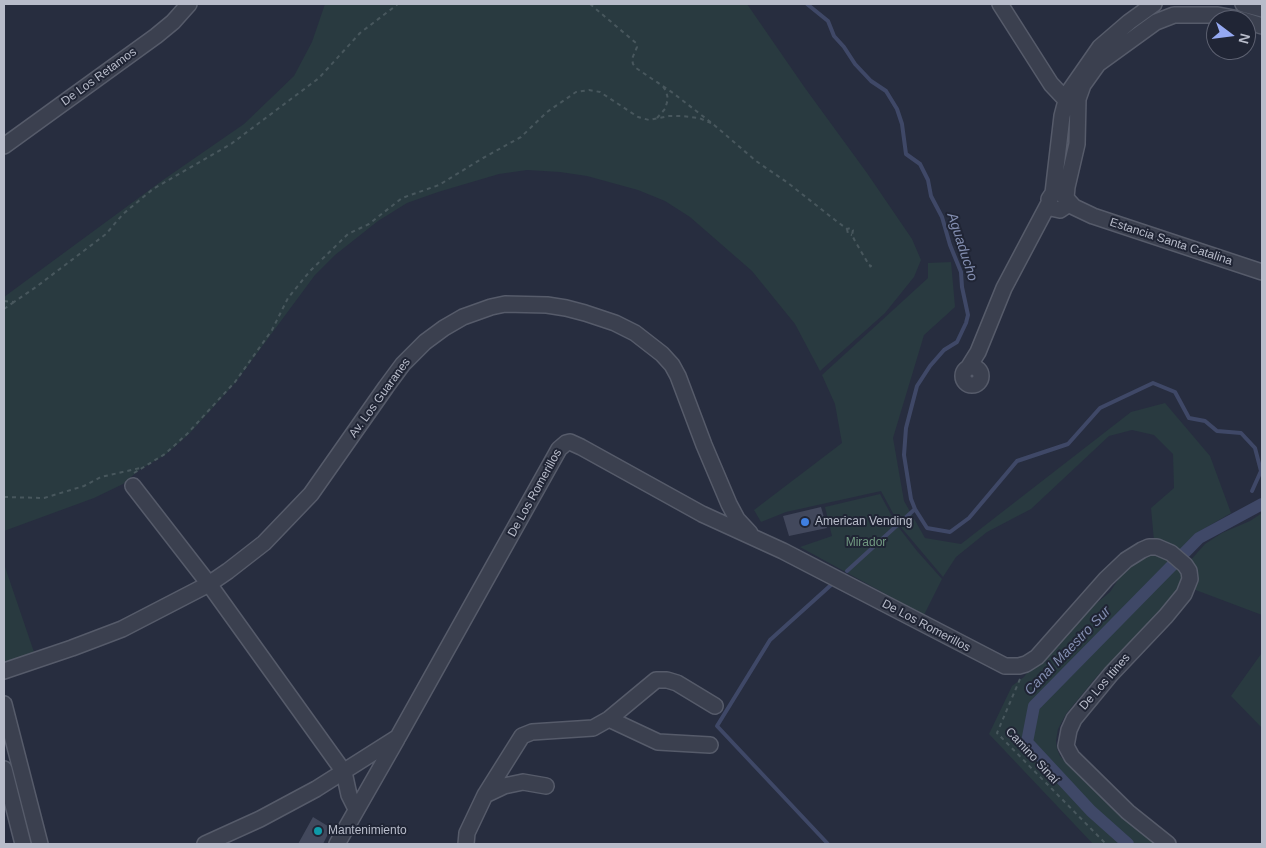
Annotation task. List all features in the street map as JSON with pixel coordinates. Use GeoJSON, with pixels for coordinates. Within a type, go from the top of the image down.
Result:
{"type":"FeatureCollection","features":[{"type":"Feature","properties":{"kind":"street","name":"De Los Retamos"},"geometry":{"type":"LineString","coordinates":[[4,146],[156,36],[173,22],[189,4]]}},
{"type":"Feature","properties":{"kind":"street"},"geometry":{"type":"LineString","coordinates":[[1000,4],[1051,84],[1072,102]]}},
{"type":"Feature","properties":{"kind":"street"},"geometry":{"type":"LineString","coordinates":[[1072,102],[1068,93],[1100,47],[1154,4]]}},
{"type":"Feature","properties":{"kind":"street"},"geometry":{"type":"LineString","coordinates":[[1242,4],[1262,9]]}},
{"type":"Feature","properties":{"kind":"street"},"geometry":{"type":"LineString","coordinates":[[974,370],[978,352],[1004,288],[1055,205],[1062,116],[1098,64],[1156,22],[1174,16],[1206,15]]}},
{"type":"Feature","properties":{"kind":"street","name":"Estancia Santa Catalina"},"geometry":{"type":"LineString","coordinates":[[1055,205],[1080,211],[1262,272]]}},
{"type":"Feature","properties":{"kind":"street","name":"Av. Los Guaranes"},"geometry":{"type":"LineString","coordinates":[[4,671],[122,629],[209,584],[264,543],[295,512],[334,462],[403,364],[425,342],[463,317],[505,304],[547,305],[585,313],[635,333],[662,354],[672,365],[678,376],[707,453],[729,504],[738,519],[754,537]]}},
{"type":"Feature","properties":{"kind":"street","name":"De Los Romerillos"},"geometry":{"type":"LineString","coordinates":[[205,844],[282,808],[344,772],[398,737],[559,449],[566,443],[581,447],[702,514],[754,537],[1005,666],[1019,665]]}},
{"type":"Feature","properties":{"kind":"street"},"geometry":{"type":"LineString","coordinates":[[133,486],[209,584],[344,772],[349,795],[356,809]]}},
{"type":"Feature","properties":{"kind":"street","name":"De Los Itines"},"geometry":{"type":"LineString","coordinates":[[1019,665],[1042,652],[1080,609],[1109,585],[1126,560],[1142,550],[1149,547],[1164,549],[1186,565],[1190,579],[1184,594],[1166,616],[1111,674],[1074,719],[1066,746],[1072,757],[1128,812],[1168,844]]}},
{"type":"Feature","properties":{"kind":"street"},"geometry":{"type":"LineString","coordinates":[[466,844],[468,833],[485,795],[522,736],[532,732],[593,728],[609,719],[656,680],[667,680],[677,683],[714,706]]}},
{"type":"Feature","properties":{"kind":"street"},"geometry":{"type":"LineString","coordinates":[[4,704],[40,844]]}},
{"type":"Feature","properties":{"kind":"street"},"geometry":{"type":"LineString","coordinates":[[609,719],[658,742],[710,745]]}},
{"type":"Feature","properties":{"kind":"street"},"geometry":{"type":"LineString","coordinates":[[337,844],[398,737]]}},
{"type":"Feature","properties":{"kind":"street"},"geometry":{"type":"LineString","coordinates":[[4,769],[23,844]]}},
{"type":"Feature","properties":{"kind":"street"},"geometry":{"type":"LineString","coordinates":[[485,795],[504,786],[523,782],[546,786]]}},
{"type":"Feature","properties":{"kind":"path"},"geometry":{"type":"LineString","coordinates":[[4,309],[56,273],[106,234],[123,214],[153,189],[231,144],[319,78],[360,33],[398,4]]}},
{"type":"Feature","properties":{"kind":"path"},"geometry":{"type":"LineString","coordinates":[[590,4],[631,38],[637,47],[632,59],[633,64],[713,124],[756,161],[788,183],[847,229],[848,234],[852,235],[869,265]]}},
{"type":"Feature","properties":{"kind":"path"},"geometry":{"type":"LineString","coordinates":[[657,118],[665,109],[668,99],[666,91],[660,83]]}},
{"type":"Feature","properties":{"kind":"path"},"geometry":{"type":"LineString","coordinates":[[133,486],[132,475],[165,454],[221,398],[272,330],[288,298],[310,271],[348,234],[369,224],[402,198],[439,185],[521,137],[547,112],[576,92],[589,90],[600,92],[638,117],[649,120],[669,116],[683,116],[698,118],[713,124]]}},
{"type":"Feature","properties":{"kind":"path"},"geometry":{"type":"LineString","coordinates":[[847,229],[854,230],[852,235]]}},
{"type":"Feature","properties":{"kind":"path"},"geometry":{"type":"LineString","coordinates":[[4,300],[14,302]]}},
{"type":"Feature","properties":{"kind":"path"},"geometry":{"type":"LineString","coordinates":[[4,497],[44,498],[84,486],[101,477],[142,467]]}},
{"type":"Feature","properties":{"kind":"path","name":"Camino Sinaí"},"geometry":{"type":"LineString","coordinates":[[1019,665],[997,733],[1106,844]]}},
{"type":"Feature","properties":{"kind":"green space"},"geometry":{"type":"Polygon","coordinates":[[[325,4],[747,4],[912,239],[921,260],[914,277],[885,313],[820,371],[795,324],[752,271],[690,217],[665,201],[638,190],[587,176],[527,170],[499,174],[407,203],[378,221],[335,255],[315,275],[235,383],[189,434],[165,455],[139,470],[123,484],[94,498],[4,531],[4,297],[163,180],[244,124],[294,76],[312,42],[325,4]]]}},
{"type":"Feature","properties":{"kind":"green space"},"geometry":{"type":"Polygon","coordinates":[[[951,262],[955,307],[924,335],[893,438],[904,501],[925,538],[961,544],[1131,412],[1165,403],[1210,456],[1231,513],[1195,534],[1178,552],[1154,541],[1151,508],[1174,488],[1173,454],[1154,435],[1132,430],[1109,436],[1031,509],[987,532],[956,557],[943,577],[900,526],[881,491],[786,512],[761,522],[754,510],[842,443],[835,404],[822,375],[928,278],[928,263],[951,262]]]}},
{"type":"Feature","properties":{"kind":"green space","name":"Mirador"},"geometry":{"type":"Polygon","coordinates":[[[880,494],[896,524],[942,579],[924,615],[800,547],[832,536],[825,507],[880,494]]]}},
{"type":"Feature","properties":{"kind":"green space"},"geometry":{"type":"Polygon","coordinates":[[[1262,513],[1262,615],[1193,589],[1189,562],[1205,544],[1222,533],[1250,521],[1262,513]]]}},
{"type":"Feature","properties":{"kind":"green space"},"geometry":{"type":"Polygon","coordinates":[[[1151,552],[1172,557],[1184,577],[1181,589],[1165,609],[1150,621],[1098,675],[1066,714],[1058,729],[1056,741],[1060,756],[1107,802],[1158,844],[1093,844],[989,734],[1012,686],[1024,677],[1079,618],[1110,592],[1129,563],[1151,552]]]}},
{"type":"Feature","properties":{"kind":"green space"},"geometry":{"type":"Polygon","coordinates":[[[4,564],[35,655],[4,665],[4,564]]]}},
{"type":"Feature","properties":{"kind":"green space"},"geometry":{"type":"Polygon","coordinates":[[[1262,648],[1262,728],[1231,696],[1261,654],[1262,648]]]}},
{"type":"Feature","properties":{"kind":"building","name":"American Vending"},"geometry":{"type":"Polygon","coordinates":[[[821,507],[827,528],[789,536],[783,516],[821,507]]]}},
{"type":"Feature","properties":{"kind":"building","name":"Mantenimiento"},"geometry":{"type":"Polygon","coordinates":[[[313,817],[331,828],[323,844],[298,844],[313,817]]]}},
{"type":"Feature","properties":{"kind":"waterway","name":"Aguaducho"},"geometry":{"type":"LineString","coordinates":[[807,4],[828,21],[834,36],[855,64],[871,81],[886,91],[897,109],[902,124],[906,154],[920,164],[928,180],[931,196],[942,217],[950,245],[961,272],[968,315],[966,323],[957,342],[944,350],[930,366],[917,386],[906,428],[904,455],[911,499],[915,509]]}},
{"type":"Feature","properties":{"kind":"waterway"},"geometry":{"type":"LineString","coordinates":[[847,571],[915,509],[927,528],[950,532],[969,518],[1017,461],[1068,444],[1100,408],[1153,383],[1175,392],[1189,418],[1205,421],[1217,431],[1241,433],[1255,448],[1261,471],[1252,491]]}},
{"type":"Feature","properties":{"kind":"waterway","name":"Canal Maestro Sur"},"geometry":{"type":"LineString","coordinates":[[1128,844],[1091,811],[1027,742],[1034,706],[1199,538],[1262,504]]}},
{"type":"Feature","properties":{"kind":"waterway"},"geometry":{"type":"LineString","coordinates":[[828,844],[717,726],[770,640],[831,585]]}},
{"type":"Feature","properties":{"kind":"place","name":"American Vending"},"geometry":{"type":"Point","coordinates":[805,522]}},
{"type":"Feature","properties":{"kind":"place","name":"Mantenimiento"},"geometry":{"type":"Point","coordinates":[318,831]}}]}
